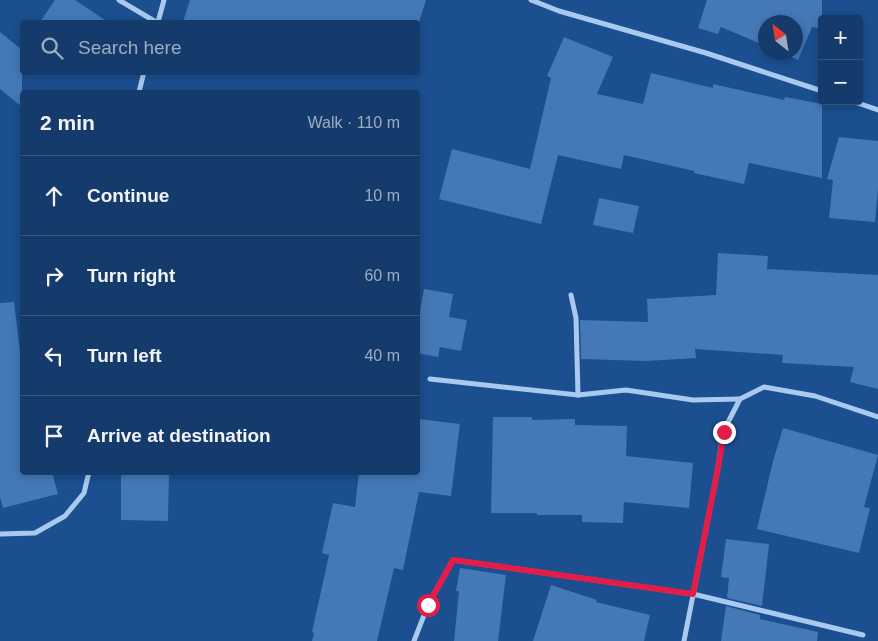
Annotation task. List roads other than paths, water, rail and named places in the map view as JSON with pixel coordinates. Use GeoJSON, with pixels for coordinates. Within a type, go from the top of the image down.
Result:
{"type":"FeatureCollection","features":[{"type":"Feature","properties":{"kind":"street"},"geometry":{"type":"LineString","coordinates":[[119,0],[154,20]]}},
{"type":"Feature","properties":{"kind":"street"},"geometry":{"type":"LineString","coordinates":[[158,20],[164,0]]}},
{"type":"Feature","properties":{"kind":"street"},"geometry":{"type":"LineString","coordinates":[[531,0],[559,12],[706,53],[818,90]]}},
{"type":"Feature","properties":{"kind":"street"},"geometry":{"type":"LineString","coordinates":[[140,90],[143,75]]}},
{"type":"Feature","properties":{"kind":"street"},"geometry":{"type":"LineString","coordinates":[[863,105],[878,110]]}},
{"type":"Feature","properties":{"kind":"street"},"geometry":{"type":"LineString","coordinates":[[572,295],[576,318],[578,395]]}},
{"type":"Feature","properties":{"kind":"street"},"geometry":{"type":"LineString","coordinates":[[430,380],[578,395],[626,390],[692,400],[740,399],[764,387],[815,396],[878,417]]}},
{"type":"Feature","properties":{"kind":"street"},"geometry":{"type":"LineString","coordinates":[[684,641],[724,432],[740,399]]}},
{"type":"Feature","properties":{"kind":"street"},"geometry":{"type":"LineString","coordinates":[[0,534],[35,533],[65,516],[84,493],[88,475]]}},
{"type":"Feature","properties":{"kind":"street"},"geometry":{"type":"LineString","coordinates":[[414,641],[428,605],[453,560],[693,594],[863,635]]}}]}
